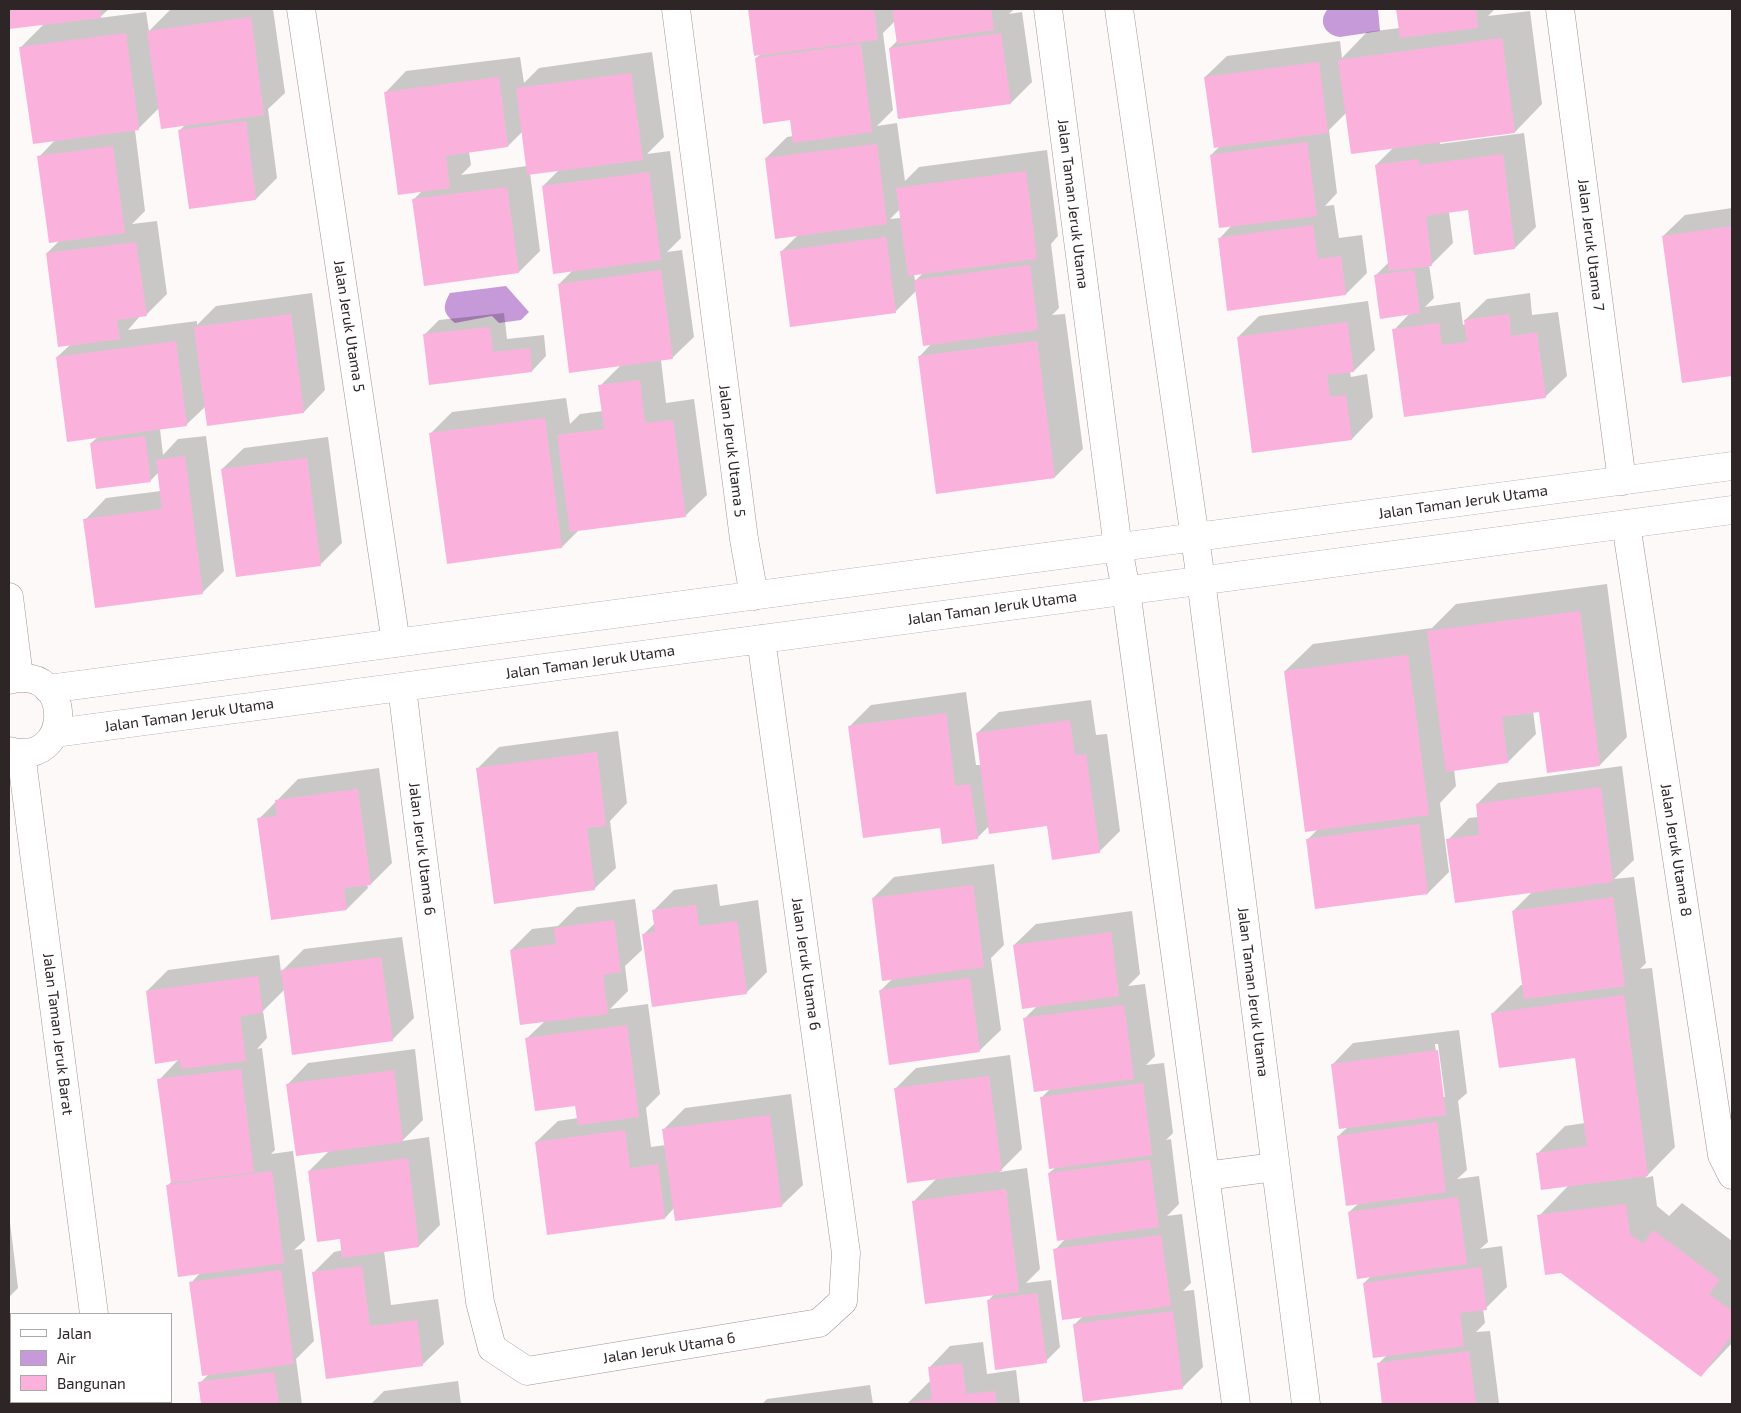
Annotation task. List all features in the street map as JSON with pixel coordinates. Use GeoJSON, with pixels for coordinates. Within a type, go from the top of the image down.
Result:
{"type":"FeatureCollection","features":[{"type":"Feature","properties":{"kind":"street","name":"Jalan Jeruk Utama 5"},"geometry":{"type":"LineString","coordinates":[[301,9],[396,643]]}},
{"type":"Feature","properties":{"kind":"street","name":"Jalan Jeruk Utama 5"},"geometry":{"type":"LineString","coordinates":[[676,9],[744,539],[754,596]]}},
{"type":"Feature","properties":{"kind":"street","name":"Jalan Taman Jeruk Utama"},"geometry":{"type":"LineString","coordinates":[[1048,9],[1118,548],[1126,590],[1236,1404]]}},
{"type":"Feature","properties":{"kind":"street","name":"Jalan Taman Jeruk Utama"},"geometry":{"type":"LineString","coordinates":[[1119,9],[1201,580],[1306,1404]]}},
{"type":"Feature","properties":{"kind":"street","name":"Jalan Jeruk Utama 7"},"geometry":{"type":"LineString","coordinates":[[1560,9],[1622,481]]}},
{"type":"Feature","properties":{"kind":"street","name":"Jalan Taman Jeruk Utama"},"geometry":{"type":"LineString","coordinates":[[48,689],[1732,466]]}},
{"type":"Feature","properties":{"kind":"street","name":"Jalan Taman Jeruk Utama"},"geometry":{"type":"LineString","coordinates":[[55,733],[1732,510]]}},
{"type":"Feature","properties":{"kind":"street","name":"Jalan Jeruk Utama 8"},"geometry":{"type":"LineString","coordinates":[[1626,524],[1722,1155],[1732,1175]]}},
{"type":"Feature","properties":{"kind":"street"},"geometry":{"type":"LineString","coordinates":[[9,596],[14,679],[35,680],[48,689],[57,703],[59,718],[55,733],[46,744],[34,751],[15,752]]}},
{"type":"Feature","properties":{"kind":"street","name":"Jalan Jeruk Utama 6"},"geometry":{"type":"LineString","coordinates":[[402,687],[416,811],[480,1302],[492,1348],[528,1371],[819,1323],[843,1301],[846,1254],[760,639]]}},
{"type":"Feature","properties":{"kind":"street","name":"Jalan Taman Jeruk Barat"},"geometry":{"type":"LineString","coordinates":[[15,752],[94,1313]]}},
{"type":"Feature","properties":{"kind":"street"},"geometry":{"type":"LineString","coordinates":[[1205,1176],[1275,1167]]}},
{"type":"Feature","properties":{"kind":"water"},"geometry":{"type":"Polygon","coordinates":[[[1328,9],[1378,9],[1380,31],[1340,37],[1335,36],[1324,27],[1323,18],[1328,9]]]}},
{"type":"Feature","properties":{"kind":"water"},"geometry":{"type":"Polygon","coordinates":[[[506,286],[529,312],[521,320],[499,323],[492,316],[455,323],[446,313],[445,306],[450,293],[506,286]]]}},
{"type":"Feature","properties":{"kind":"building"},"geometry":{"type":"Polygon","coordinates":[[[9,9],[100,9],[101,18],[9,29],[9,9]]]}},
{"type":"Feature","properties":{"kind":"building"},"geometry":{"type":"Polygon","coordinates":[[[748,9],[874,9],[878,40],[754,56],[748,9]]]}},
{"type":"Feature","properties":{"kind":"building"},"geometry":{"type":"Polygon","coordinates":[[[892,9],[991,9],[994,30],[897,44],[892,9]]]}},
{"type":"Feature","properties":{"kind":"building"},"geometry":{"type":"Polygon","coordinates":[[[1396,9],[1476,9],[1478,28],[1400,38],[1396,9]]]}},
{"type":"Feature","properties":{"kind":"building"},"geometry":{"type":"Polygon","coordinates":[[[251,17],[264,115],[161,129],[147,31],[251,17]]]}},
{"type":"Feature","properties":{"kind":"building"},"geometry":{"type":"Polygon","coordinates":[[[126,33],[139,130],[33,144],[19,47],[126,33]]]}},
{"type":"Feature","properties":{"kind":"building"},"geometry":{"type":"Polygon","coordinates":[[[1001,33],[1011,104],[898,119],[889,48],[1001,33]]]}},
{"type":"Feature","properties":{"kind":"building"},"geometry":{"type":"Polygon","coordinates":[[[1502,38],[1515,133],[1351,154],[1338,60],[1502,38]]]}},
{"type":"Feature","properties":{"kind":"building"},"geometry":{"type":"Polygon","coordinates":[[[861,44],[872,132],[793,143],[790,120],[763,124],[755,58],[861,44]]]}},
{"type":"Feature","properties":{"kind":"building"},"geometry":{"type":"Polygon","coordinates":[[[1319,62],[1328,133],[1214,148],[1204,77],[1319,62]]]}},
{"type":"Feature","properties":{"kind":"building"},"geometry":{"type":"Polygon","coordinates":[[[631,73],[643,160],[527,175],[516,88],[631,73]]]}},
{"type":"Feature","properties":{"kind":"building"},"geometry":{"type":"Polygon","coordinates":[[[499,77],[508,147],[446,156],[450,188],[398,195],[384,92],[499,77]]]}},
{"type":"Feature","properties":{"kind":"building"},"geometry":{"type":"Polygon","coordinates":[[[246,121],[256,200],[189,209],[178,130],[246,121]]]}},
{"type":"Feature","properties":{"kind":"building"},"geometry":{"type":"Polygon","coordinates":[[[1307,142],[1317,216],[1219,228],[1210,155],[1307,142]]]}},
{"type":"Feature","properties":{"kind":"building"},"geometry":{"type":"Polygon","coordinates":[[[877,144],[887,224],[775,239],[765,158],[877,144]]]}},
{"type":"Feature","properties":{"kind":"building"},"geometry":{"type":"Polygon","coordinates":[[[113,146],[125,233],[49,243],[37,156],[113,146]]]}},
{"type":"Feature","properties":{"kind":"building"},"geometry":{"type":"Polygon","coordinates":[[[1503,154],[1515,249],[1474,255],[1468,210],[1426,216],[1432,266],[1389,271],[1375,165],[1418,159],[1419,165],[1503,154]]]}},
{"type":"Feature","properties":{"kind":"building"},"geometry":{"type":"Polygon","coordinates":[[[1026,171],[1037,259],[908,276],[896,188],[1026,171]]]}},
{"type":"Feature","properties":{"kind":"building"},"geometry":{"type":"Polygon","coordinates":[[[649,172],[661,260],[553,274],[542,186],[649,172]]]}},
{"type":"Feature","properties":{"kind":"building"},"geometry":{"type":"Polygon","coordinates":[[[507,187],[519,273],[424,286],[412,199],[507,187]]]}},
{"type":"Feature","properties":{"kind":"building"},"geometry":{"type":"Polygon","coordinates":[[[1313,225],[1318,259],[1341,256],[1346,295],[1227,311],[1218,238],[1313,225]]]}},
{"type":"Feature","properties":{"kind":"building"},"geometry":{"type":"Polygon","coordinates":[[[1732,226],[1732,376],[1682,383],[1662,236],[1732,226]]]}},
{"type":"Feature","properties":{"kind":"building"},"geometry":{"type":"Polygon","coordinates":[[[886,237],[896,313],[790,327],[780,251],[886,237]]]}},
{"type":"Feature","properties":{"kind":"building"},"geometry":{"type":"Polygon","coordinates":[[[136,242],[147,316],[117,320],[120,339],[58,347],[46,253],[136,242]]]}},
{"type":"Feature","properties":{"kind":"building"},"geometry":{"type":"Polygon","coordinates":[[[1030,265],[1038,330],[923,346],[914,280],[1030,265]]]}},
{"type":"Feature","properties":{"kind":"building"},"geometry":{"type":"Polygon","coordinates":[[[661,270],[673,359],[569,373],[558,284],[661,270]]]}},
{"type":"Feature","properties":{"kind":"building"},"geometry":{"type":"Polygon","coordinates":[[[1414,270],[1420,313],[1380,319],[1374,275],[1414,270]]]}},
{"type":"Feature","properties":{"kind":"building"},"geometry":{"type":"Polygon","coordinates":[[[291,314],[304,413],[207,426],[194,327],[291,314]]]}},
{"type":"Feature","properties":{"kind":"building"},"geometry":{"type":"Polygon","coordinates":[[[1509,314],[1511,336],[1537,332],[1546,398],[1404,417],[1392,329],[1439,323],[1442,345],[1467,342],[1464,320],[1509,314]]]}},
{"type":"Feature","properties":{"kind":"building"},"geometry":{"type":"Polygon","coordinates":[[[1347,322],[1354,372],[1327,375],[1330,397],[1346,395],[1352,440],[1252,453],[1237,337],[1347,322]]]}},
{"type":"Feature","properties":{"kind":"building"},"geometry":{"type":"Polygon","coordinates":[[[490,327],[493,352],[530,348],[532,372],[429,385],[423,334],[490,327]]]}},
{"type":"Feature","properties":{"kind":"building"},"geometry":{"type":"Polygon","coordinates":[[[176,341],[187,426],[67,442],[56,357],[176,341]]]}},
{"type":"Feature","properties":{"kind":"building"},"geometry":{"type":"Polygon","coordinates":[[[1037,341],[1055,478],[936,494],[918,356],[1037,341]]]}},
{"type":"Feature","properties":{"kind":"building"},"geometry":{"type":"Polygon","coordinates":[[[640,380],[645,423],[673,420],[686,517],[570,532],[557,435],[604,429],[598,385],[640,380]]]}},
{"type":"Feature","properties":{"kind":"building"},"geometry":{"type":"Polygon","coordinates":[[[545,418],[562,548],[447,564],[429,433],[545,418]]]}},
{"type":"Feature","properties":{"kind":"building"},"geometry":{"type":"Polygon","coordinates":[[[145,436],[151,482],[96,489],[90,443],[145,436]]]}},
{"type":"Feature","properties":{"kind":"building"},"geometry":{"type":"Polygon","coordinates":[[[185,456],[203,594],[95,608],[83,519],[162,509],[156,460],[185,456]]]}},
{"type":"Feature","properties":{"kind":"building"},"geometry":{"type":"Polygon","coordinates":[[[307,458],[321,566],[236,577],[221,469],[307,458]]]}},
{"type":"Feature","properties":{"kind":"building"},"geometry":{"type":"Polygon","coordinates":[[[1580,611],[1600,766],[1547,773],[1539,712],[1502,717],[1508,763],[1446,772],[1427,631],[1580,611]]]}},
{"type":"Feature","properties":{"kind":"building"},"geometry":{"type":"Polygon","coordinates":[[[1408,655],[1429,815],[1305,832],[1284,671],[1408,655]]]}},
{"type":"Feature","properties":{"kind":"building"},"geometry":{"type":"Polygon","coordinates":[[[946,713],[955,786],[970,784],[978,839],[942,844],[940,828],[863,838],[848,726],[946,713]]]}},
{"type":"Feature","properties":{"kind":"building"},"geometry":{"type":"Polygon","coordinates":[[[1070,720],[1075,755],[1086,754],[1100,853],[1052,860],[1047,826],[989,834],[976,733],[1070,720]]]}},
{"type":"Feature","properties":{"kind":"building"},"geometry":{"type":"Polygon","coordinates":[[[597,752],[606,826],[587,828],[595,890],[494,904],[476,768],[597,752]]]}},
{"type":"Feature","properties":{"kind":"building"},"geometry":{"type":"Polygon","coordinates":[[[1601,787],[1613,882],[1455,903],[1446,839],[1479,835],[1476,804],[1601,787]]]}},
{"type":"Feature","properties":{"kind":"building"},"geometry":{"type":"Polygon","coordinates":[[[358,789],[371,885],[344,888],[347,910],[271,920],[257,818],[277,816],[275,800],[358,789]]]}},
{"type":"Feature","properties":{"kind":"building"},"geometry":{"type":"Polygon","coordinates":[[[1419,824],[1428,894],[1315,909],[1306,839],[1419,824]]]}},
{"type":"Feature","properties":{"kind":"building"},"geometry":{"type":"Polygon","coordinates":[[[973,885],[984,967],[882,981],[872,898],[973,885]]]}},
{"type":"Feature","properties":{"kind":"building"},"geometry":{"type":"Polygon","coordinates":[[[1613,897],[1625,986],[1524,999],[1512,911],[1613,897]]]}},
{"type":"Feature","properties":{"kind":"building"},"geometry":{"type":"Polygon","coordinates":[[[696,905],[699,926],[737,921],[747,994],[652,1007],[642,934],[655,932],[652,910],[696,905]]]}},
{"type":"Feature","properties":{"kind":"building"},"geometry":{"type":"Polygon","coordinates":[[[614,920],[621,972],[603,975],[608,1014],[520,1025],[510,950],[556,944],[554,928],[614,920]]]}},
{"type":"Feature","properties":{"kind":"building"},"geometry":{"type":"Polygon","coordinates":[[[1111,932],[1119,996],[1022,1009],[1013,945],[1111,932]]]}},
{"type":"Feature","properties":{"kind":"building"},"geometry":{"type":"Polygon","coordinates":[[[381,957],[393,1041],[292,1055],[281,970],[381,957]]]}},
{"type":"Feature","properties":{"kind":"building"},"geometry":{"type":"Polygon","coordinates":[[[258,976],[263,1013],[240,1016],[246,1061],[181,1069],[180,1060],[155,1064],[146,991],[258,976]]]}},
{"type":"Feature","properties":{"kind":"building"},"geometry":{"type":"Polygon","coordinates":[[[970,978],[980,1052],[889,1065],[879,990],[970,978]]]}},
{"type":"Feature","properties":{"kind":"building"},"geometry":{"type":"Polygon","coordinates":[[[1624,995],[1648,1176],[1541,1190],[1536,1153],[1587,1146],[1575,1058],[1499,1068],[1491,1013],[1624,995]]]}},
{"type":"Feature","properties":{"kind":"building"},"geometry":{"type":"Polygon","coordinates":[[[1124,1005],[1134,1079],[1034,1092],[1023,1018],[1124,1005]]]}},
{"type":"Feature","properties":{"kind":"building"},"geometry":{"type":"Polygon","coordinates":[[[627,1025],[639,1117],[578,1125],[575,1106],[535,1111],[525,1038],[627,1025]]]}},
{"type":"Feature","properties":{"kind":"building"},"geometry":{"type":"Polygon","coordinates":[[[1438,1050],[1446,1115],[1339,1129],[1331,1064],[1438,1050]]]}},
{"type":"Feature","properties":{"kind":"building"},"geometry":{"type":"Polygon","coordinates":[[[241,1069],[254,1172],[171,1183],[157,1079],[241,1069]]]}},
{"type":"Feature","properties":{"kind":"building"},"geometry":{"type":"Polygon","coordinates":[[[394,1070],[403,1142],[296,1156],[286,1084],[394,1070]]]}},
{"type":"Feature","properties":{"kind":"building"},"geometry":{"type":"Polygon","coordinates":[[[989,1076],[1002,1171],[907,1183],[894,1088],[989,1076]]]}},
{"type":"Feature","properties":{"kind":"building"},"geometry":{"type":"Polygon","coordinates":[[[1143,1083],[1152,1155],[1049,1169],[1040,1097],[1143,1083]]]}},
{"type":"Feature","properties":{"kind":"building"},"geometry":{"type":"Polygon","coordinates":[[[770,1115],[782,1207],[675,1221],[662,1129],[770,1115]]]}},
{"type":"Feature","properties":{"kind":"building"},"geometry":{"type":"Polygon","coordinates":[[[1437,1122],[1446,1192],[1346,1206],[1337,1136],[1437,1122]]]}},
{"type":"Feature","properties":{"kind":"building"},"geometry":{"type":"Polygon","coordinates":[[[625,1130],[630,1168],[658,1164],[665,1219],[547,1235],[535,1142],[625,1130]]]}},
{"type":"Feature","properties":{"kind":"building"},"geometry":{"type":"Polygon","coordinates":[[[408,1158],[419,1247],[342,1258],[340,1239],[317,1242],[308,1171],[408,1158]]]}},
{"type":"Feature","properties":{"kind":"building"},"geometry":{"type":"Polygon","coordinates":[[[1150,1160],[1159,1227],[1057,1241],[1048,1173],[1150,1160]]]}},
{"type":"Feature","properties":{"kind":"building"},"geometry":{"type":"Polygon","coordinates":[[[272,1171],[284,1263],[178,1277],[166,1185],[272,1171]]]}},
{"type":"Feature","properties":{"kind":"building"},"geometry":{"type":"Polygon","coordinates":[[[1006,1189],[1019,1292],[925,1304],[912,1201],[1006,1189]]]}},
{"type":"Feature","properties":{"kind":"building"},"geometry":{"type":"Polygon","coordinates":[[[1458,1197],[1467,1264],[1357,1279],[1348,1212],[1458,1197]]]}},
{"type":"Feature","properties":{"kind":"building"},"geometry":{"type":"Polygon","coordinates":[[[1626,1204],[1630,1234],[1643,1244],[1653,1230],[1720,1280],[1709,1294],[1732,1311],[1732,1335],[1701,1377],[1561,1273],[1545,1275],[1537,1215],[1626,1204]]]}},
{"type":"Feature","properties":{"kind":"building"},"geometry":{"type":"Polygon","coordinates":[[[1161,1235],[1171,1306],[1062,1320],[1053,1249],[1161,1235]]]}},
{"type":"Feature","properties":{"kind":"building"},"geometry":{"type":"Polygon","coordinates":[[[362,1266],[370,1326],[417,1320],[423,1366],[326,1379],[312,1272],[362,1266]]]}},
{"type":"Feature","properties":{"kind":"building"},"geometry":{"type":"Polygon","coordinates":[[[1481,1267],[1487,1310],[1460,1313],[1464,1346],[1373,1358],[1363,1283],[1481,1267]]]}},
{"type":"Feature","properties":{"kind":"building"},"geometry":{"type":"Polygon","coordinates":[[[281,1270],[294,1364],[202,1376],[189,1282],[281,1270]]]}},
{"type":"Feature","properties":{"kind":"building"},"geometry":{"type":"Polygon","coordinates":[[[1037,1293],[1047,1363],[995,1370],[987,1300],[1037,1293]]]}},
{"type":"Feature","properties":{"kind":"building"},"geometry":{"type":"Polygon","coordinates":[[[1173,1311],[1183,1389],[1083,1402],[1073,1324],[1173,1311]]]}},
{"type":"Feature","properties":{"kind":"building"},"geometry":{"type":"Polygon","coordinates":[[[1469,1351],[1476,1404],[1382,1404],[1377,1363],[1469,1351]]]}},
{"type":"Feature","properties":{"kind":"building"},"geometry":{"type":"Polygon","coordinates":[[[962,1363],[966,1394],[995,1391],[997,1404],[903,1404],[932,1399],[928,1367],[962,1363]]]}},
{"type":"Feature","properties":{"kind":"building"},"geometry":{"type":"Polygon","coordinates":[[[274,1372],[279,1404],[201,1404],[198,1382],[274,1372]]]}}]}
